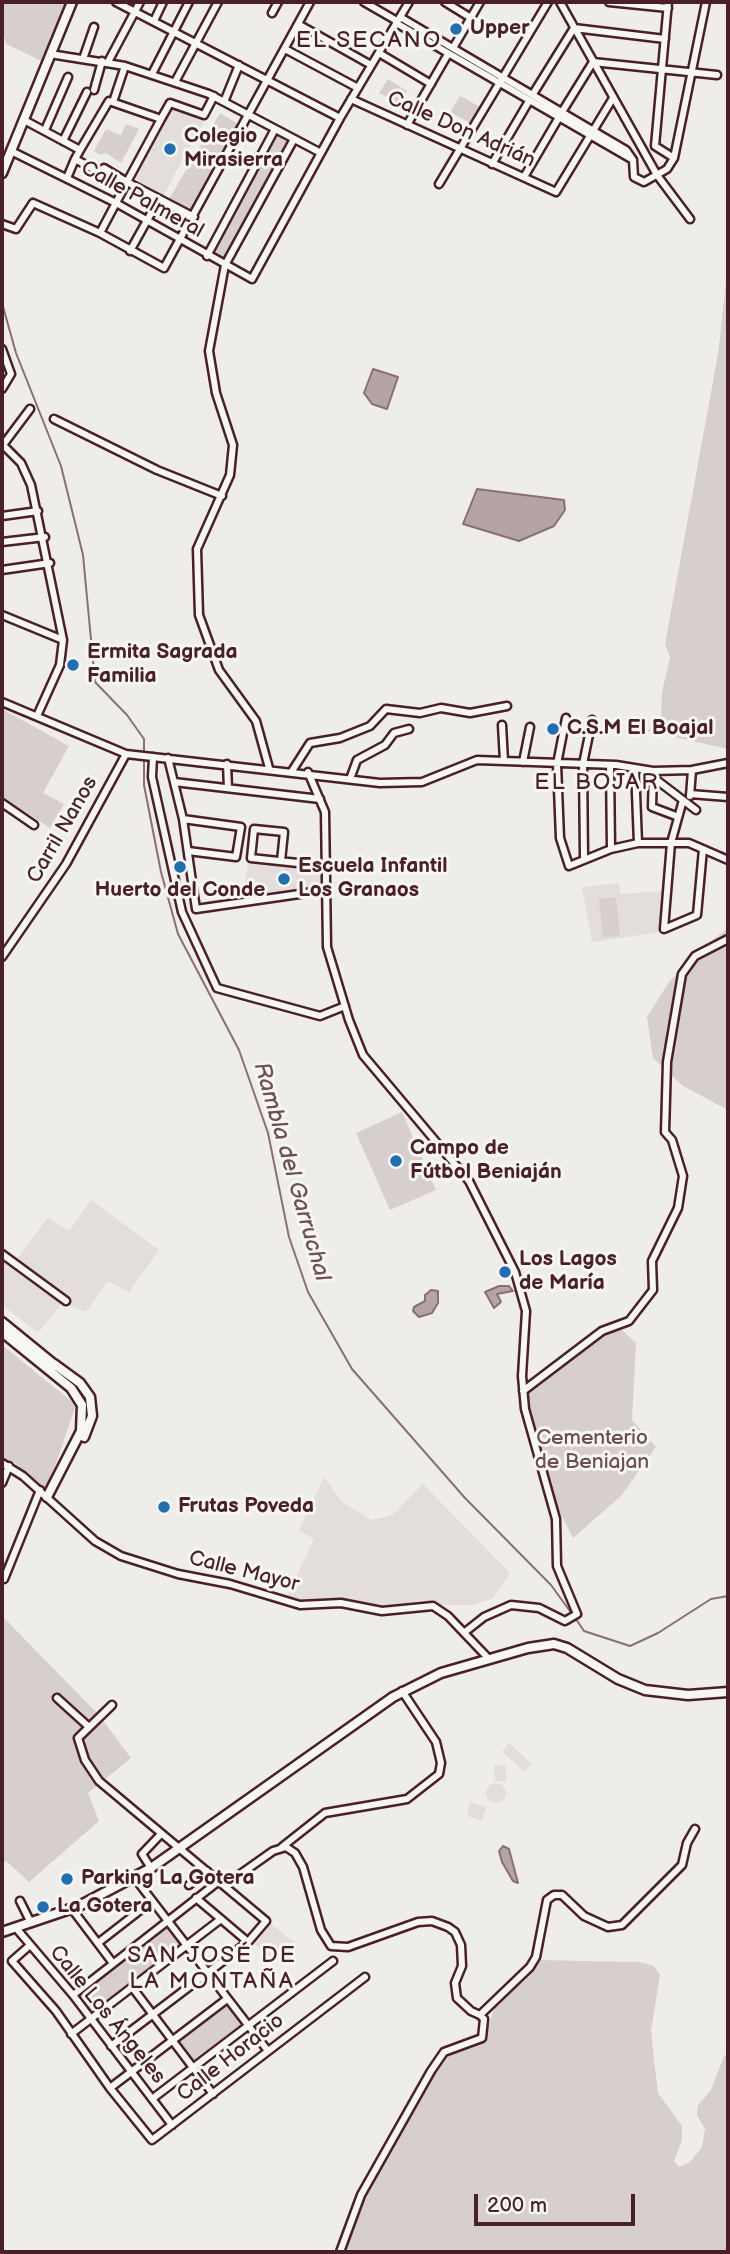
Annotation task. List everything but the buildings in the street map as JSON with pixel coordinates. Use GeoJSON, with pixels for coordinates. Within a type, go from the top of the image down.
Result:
{"type":"FeatureCollection","features":[{"type":"Feature","properties":{"kind":"main road"},"geometry":{"type":"LineString","coordinates":[[2,173],[72,2]]}},
{"type":"Feature","properties":{"kind":"main road"},"geometry":{"type":"LineString","coordinates":[[2,1322],[73,1380],[73,1385],[67,1385]]}},
{"type":"Feature","properties":{"kind":"main road"},"geometry":{"type":"LineString","coordinates":[[2,1332],[67,1385],[80,1400],[83,1423],[50,1500]]}},
{"type":"Feature","properties":{"kind":"main road"},"geometry":{"type":"LineString","coordinates":[[50,1500],[92,1413],[91,1399],[84,1387],[54,1364]]}},
{"type":"Feature","properties":{"kind":"main road"},"geometry":{"type":"LineString","coordinates":[[2,1931],[72,1909],[151,1868],[402,1691],[441,1673],[554,1644],[567,1648],[618,1679],[645,1690],[688,1695],[728,1692]]}},
{"type":"Feature","properties":{"kind":"street"},"geometry":{"type":"LineString","coordinates":[[116,2],[340,118]]}},
{"type":"Feature","properties":{"kind":"street"},"geometry":{"type":"LineString","coordinates":[[63,141],[139,2]]}},
{"type":"Feature","properties":{"kind":"street"},"geometry":{"type":"LineString","coordinates":[[154,21],[163,2]]}},
{"type":"Feature","properties":{"kind":"street"},"geometry":{"type":"LineString","coordinates":[[152,74],[189,2]]}},
{"type":"Feature","properties":{"kind":"street"},"geometry":{"type":"LineString","coordinates":[[174,82],[218,2]]}},
{"type":"Feature","properties":{"kind":"street"},"geometry":{"type":"LineString","coordinates":[[272,13],[278,2]]}},
{"type":"Feature","properties":{"kind":"street"},"geometry":{"type":"LineString","coordinates":[[2,224],[16,229],[33,203],[100,233],[164,268],[310,2]]}},
{"type":"Feature","properties":{"kind":"street"},"geometry":{"type":"LineString","coordinates":[[364,2],[502,81],[558,119],[633,160]]}},
{"type":"Feature","properties":{"kind":"street"},"geometry":{"type":"LineString","coordinates":[[50,54],[125,66],[214,96],[320,153],[409,2]]}},
{"type":"Feature","properties":{"kind":"street"},"geometry":{"type":"LineString","coordinates":[[445,2],[471,18]]}},
{"type":"Feature","properties":{"kind":"street"},"geometry":{"type":"LineString","coordinates":[[407,125],[480,2]]}},
{"type":"Feature","properties":{"kind":"street"},"geometry":{"type":"LineString","coordinates":[[439,184],[548,2]]}},
{"type":"Feature","properties":{"kind":"street"},"geometry":{"type":"LineString","coordinates":[[561,2],[657,174],[690,219]]}},
{"type":"Feature","properties":{"kind":"street"},"geometry":{"type":"LineString","coordinates":[[609,2],[668,5],[655,146],[674,158]]}},
{"type":"Feature","properties":{"kind":"street"},"geometry":{"type":"LineString","coordinates":[[502,81],[533,94],[626,149],[633,160],[634,177],[644,182],[667,169],[674,158],[706,2]]}},
{"type":"Feature","properties":{"kind":"street"},"geometry":{"type":"LineString","coordinates":[[298,24],[371,65]]}},
{"type":"Feature","properties":{"kind":"street"},"geometry":{"type":"LineString","coordinates":[[83,59],[94,27]]}},
{"type":"Feature","properties":{"kind":"street"},"geometry":{"type":"LineString","coordinates":[[533,94],[574,28]]}},
{"type":"Feature","properties":{"kind":"street"},"geometry":{"type":"LineString","coordinates":[[574,28],[665,39]]}},
{"type":"Feature","properties":{"kind":"street"},"geometry":{"type":"LineString","coordinates":[[285,49],[358,88]]}},
{"type":"Feature","properties":{"kind":"street"},"geometry":{"type":"LineString","coordinates":[[379,53],[431,84]]}},
{"type":"Feature","properties":{"kind":"street"},"geometry":{"type":"LineString","coordinates":[[593,62],[717,75]]}},
{"type":"Feature","properties":{"kind":"street"},"geometry":{"type":"LineString","coordinates":[[562,111],[593,62]]}},
{"type":"Feature","properties":{"kind":"street"},"geometry":{"type":"LineString","coordinates":[[224,102],[239,65]]}},
{"type":"Feature","properties":{"kind":"street"},"geometry":{"type":"LineString","coordinates":[[68,178],[80,150],[111,101],[125,66]]}},
{"type":"Feature","properties":{"kind":"street"},"geometry":{"type":"LineString","coordinates":[[45,130],[68,77]]}},
{"type":"Feature","properties":{"kind":"street"},"geometry":{"type":"LineString","coordinates":[[100,233],[170,103],[204,115],[214,96]]}},
{"type":"Feature","properties":{"kind":"street"},"geometry":{"type":"LineString","coordinates":[[589,137],[613,98]]}},
{"type":"Feature","properties":{"kind":"street","name":"Calle Don Adrián"},"geometry":{"type":"LineString","coordinates":[[351,99],[556,192],[589,137]]}},
{"type":"Feature","properties":{"kind":"street"},"geometry":{"type":"LineString","coordinates":[[111,101],[161,119]]}},
{"type":"Feature","properties":{"kind":"street"},"geometry":{"type":"LineString","coordinates":[[492,164],[528,101]]}},
{"type":"Feature","properties":{"kind":"street"},"geometry":{"type":"LineString","coordinates":[[524,177],[558,119]]}},
{"type":"Feature","properties":{"kind":"street"},"geometry":{"type":"LineString","coordinates":[[24,120],[80,150]]}},
{"type":"Feature","properties":{"kind":"street"},"geometry":{"type":"LineString","coordinates":[[207,256],[275,129]]}},
{"type":"Feature","properties":{"kind":"street"},"geometry":{"type":"LineString","coordinates":[[269,768],[256,721],[219,670],[199,615],[197,549],[230,475],[233,445],[216,393],[209,351],[225,265],[294,139]]}},
{"type":"Feature","properties":{"kind":"street","name":"Calle Palmeral"},"geometry":{"type":"LineString","coordinates":[[11,151],[116,203],[249,279],[255,276],[320,153]]}},
{"type":"Feature","properties":{"kind":"street"},"geometry":{"type":"LineString","coordinates":[[75,159],[99,173],[104,169],[194,217]]}},
{"type":"Feature","properties":{"kind":"street"},"geometry":{"type":"LineString","coordinates":[[130,251],[159,199]]}},
{"type":"Feature","properties":{"kind":"street"},"geometry":{"type":"LineString","coordinates":[[2,349],[11,372],[11,377],[2,389]]}},
{"type":"Feature","properties":{"kind":"street"},"geometry":{"type":"LineString","coordinates":[[30,410],[2,445],[27,473],[45,537],[64,640],[60,665],[37,716]]}},
{"type":"Feature","properties":{"kind":"street"},"geometry":{"type":"LineString","coordinates":[[54,419],[157,470],[222,496]]}},
{"type":"Feature","properties":{"kind":"street"},"geometry":{"type":"LineString","coordinates":[[2,516],[38,511]]}},
{"type":"Feature","properties":{"kind":"street"},"geometry":{"type":"LineString","coordinates":[[2,542],[45,537]]}},
{"type":"Feature","properties":{"kind":"street"},"geometry":{"type":"LineString","coordinates":[[2,570],[50,563]]}},
{"type":"Feature","properties":{"kind":"street"},"geometry":{"type":"LineString","coordinates":[[2,615],[64,640]]}},
{"type":"Feature","properties":{"kind":"street"},"geometry":{"type":"LineString","coordinates":[[2,703],[126,754],[308,772],[388,783],[417,782],[471,761],[635,768],[654,775],[696,810]]}},
{"type":"Feature","properties":{"kind":"street"},"geometry":{"type":"LineString","coordinates":[[292,771],[310,743],[340,738],[370,726],[386,709],[420,713],[441,708],[470,713],[507,706]]}},
{"type":"Feature","properties":{"kind":"street"},"geometry":{"type":"LineString","coordinates":[[566,718],[557,764],[560,838],[569,866],[611,849],[638,844],[689,843],[728,860]]}},
{"type":"Feature","properties":{"kind":"street"},"geometry":{"type":"LineString","coordinates":[[584,858],[583,764],[592,720]]}},
{"type":"Feature","properties":{"kind":"street"},"geometry":{"type":"LineString","coordinates":[[502,725],[504,761]]}},
{"type":"Feature","properties":{"kind":"street"},"geometry":{"type":"LineString","coordinates":[[523,762],[530,727]]}},
{"type":"Feature","properties":{"kind":"street"},"geometry":{"type":"LineString","coordinates":[[350,779],[357,760],[385,745],[394,733],[410,729]]}},
{"type":"Feature","properties":{"kind":"street","name":"Carril Nanos"},"geometry":{"type":"LineString","coordinates":[[2,957],[66,864],[126,754]]}},
{"type":"Feature","properties":{"kind":"street"},"geometry":{"type":"LineString","coordinates":[[153,757],[152,777],[182,912],[216,989],[320,1016],[345,1006]]}},
{"type":"Feature","properties":{"kind":"street"},"geometry":{"type":"LineString","coordinates":[[168,758],[183,819],[197,909],[327,890]]}},
{"type":"Feature","properties":{"kind":"street"},"geometry":{"type":"LineString","coordinates":[[654,775],[728,762]]}},
{"type":"Feature","properties":{"kind":"street"},"geometry":{"type":"LineString","coordinates":[[227,764],[228,788]]}},
{"type":"Feature","properties":{"kind":"street"},"geometry":{"type":"LineString","coordinates":[[610,765],[611,849]]}},
{"type":"Feature","properties":{"kind":"street"},"geometry":{"type":"LineString","coordinates":[[635,768],[638,844]]}},
{"type":"Feature","properties":{"kind":"street"},"geometry":{"type":"LineString","coordinates":[[692,770],[690,794],[676,816],[671,843],[664,929],[697,915],[703,849]]}},
{"type":"Feature","properties":{"kind":"street"},"geometry":{"type":"LineString","coordinates":[[308,772],[320,799],[327,828],[327,947],[363,1055],[469,1181],[515,1272],[526,1311],[523,1391],[539,1465],[556,1519],[557,1566],[577,1614],[571,1620],[524,1604],[510,1605],[484,1617],[465,1632]]}},
{"type":"Feature","properties":{"kind":"street"},"geometry":{"type":"LineString","coordinates":[[654,775],[651,786],[652,807],[676,816]]}},
{"type":"Feature","properties":{"kind":"street"},"geometry":{"type":"LineString","coordinates":[[174,782],[320,799]]}},
{"type":"Feature","properties":{"kind":"street"},"geometry":{"type":"LineString","coordinates":[[690,794],[728,797]]}},
{"type":"Feature","properties":{"kind":"street"},"geometry":{"type":"LineString","coordinates":[[2,803],[34,825]]}},
{"type":"Feature","properties":{"kind":"street"},"geometry":{"type":"LineString","coordinates":[[183,819],[241,827],[236,857],[188,851]]}},
{"type":"Feature","properties":{"kind":"street"},"geometry":{"type":"LineString","coordinates":[[281,861],[284,832],[254,829],[251,858],[326,866]]}},
{"type":"Feature","properties":{"kind":"street"},"geometry":{"type":"LineString","coordinates":[[523,1391],[602,1331],[629,1321],[653,1290],[652,1261],[667,1225],[678,1208],[683,1176],[672,1140],[665,1132],[667,1062],[682,974],[695,957],[728,939]]}},
{"type":"Feature","properties":{"kind":"street"},"geometry":{"type":"LineString","coordinates":[[2,1254],[66,1301]]}},
{"type":"Feature","properties":{"kind":"street"},"geometry":{"type":"LineString","coordinates":[[2,1483],[5,1465]]}},
{"type":"Feature","properties":{"kind":"street","name":"Calle Mayor"},"geometry":{"type":"LineString","coordinates":[[5,1465],[40,1490],[100,1545],[145,1564],[178,1574],[230,1584],[300,1605],[341,1603],[382,1611],[428,1605],[445,1613],[489,1659]]}},
{"type":"Feature","properties":{"kind":"street"},"geometry":{"type":"LineString","coordinates":[[4,1579],[40,1490]]}},
{"type":"Feature","properties":{"kind":"street"},"geometry":{"type":"LineString","coordinates":[[73,1995],[219,1881],[232,1880],[282,1847],[325,1813],[407,1800],[439,1774],[441,1763],[436,1742],[402,1691]]}},
{"type":"Feature","properties":{"kind":"street"},"geometry":{"type":"LineString","coordinates":[[57,1698],[89,1727]]}},
{"type":"Feature","properties":{"kind":"street"},"geometry":{"type":"LineString","coordinates":[[111,2046],[248,1942],[265,1921],[99,1781],[78,1746],[78,1738],[112,1706]]}},
{"type":"Feature","properties":{"kind":"street"},"geometry":{"type":"LineString","coordinates":[[480,2015],[530,1967],[536,1957],[547,1900],[554,1895],[562,1895],[584,1916],[608,1927],[622,1925],[632,1918],[682,1865],[687,1843],[695,1829]]}},
{"type":"Feature","properties":{"kind":"street"},"geometry":{"type":"LineString","coordinates":[[151,1868],[142,1854],[161,1835]]}},
{"type":"Feature","properties":{"kind":"street"},"geometry":{"type":"LineString","coordinates":[[282,1847],[293,1851],[303,1867],[321,1930],[331,1946],[348,1947],[418,1922],[432,1921],[455,1932],[461,1945],[462,1966],[455,1983],[457,1998],[484,2019],[482,2038],[444,2052],[431,2071],[361,2194],[340,2252]]}},
{"type":"Feature","properties":{"kind":"street"},"geometry":{"type":"LineString","coordinates":[[189,1885],[207,1871]]}},
{"type":"Feature","properties":{"kind":"street"},"geometry":{"type":"LineString","coordinates":[[134,1877],[268,2051]]}},
{"type":"Feature","properties":{"kind":"street"},"geometry":{"type":"LineString","coordinates":[[196,1898],[248,1942]]}},
{"type":"Feature","properties":{"kind":"street"},"geometry":{"type":"LineString","coordinates":[[20,1900],[32,1923]]}},
{"type":"Feature","properties":{"kind":"street"},"geometry":{"type":"LineString","coordinates":[[99,1943],[152,1901]]}},
{"type":"Feature","properties":{"kind":"street"},"geometry":{"type":"LineString","coordinates":[[72,1909],[112,1962]]}},
{"type":"Feature","properties":{"kind":"street"},"geometry":{"type":"LineString","coordinates":[[71,2034],[220,1919]]}},
{"type":"Feature","properties":{"kind":"street","name":"Calle Los Ángeles"},"geometry":{"type":"LineString","coordinates":[[16,1927],[29,1946],[73,1995],[172,2125]]}},
{"type":"Feature","properties":{"kind":"street"},"geometry":{"type":"LineString","coordinates":[[29,1946],[12,1961],[71,2034],[110,2088],[227,1998]]}},
{"type":"Feature","properties":{"kind":"street"},"geometry":{"type":"LineString","coordinates":[[152,2099],[333,1961]]}},
{"type":"Feature","properties":{"kind":"street","name":"Calle Horacio"},"geometry":{"type":"LineString","coordinates":[[110,2088],[152,2140],[365,1977]]}},
{"type":"Feature","properties":{"kind":"street"},"geometry":{"type":"LineString","coordinates":[[132,1987],[213,2094]]}},
{"type":"Feature","properties":{"kind":"shaded area","name":"Colegio Mirasierra"},"geometry":{"type":"Polygon","coordinates":[[[172,107],[205,119],[163,196],[136,179],[172,107]]]}},
{"type":"Feature","properties":{"kind":"shaded area"},"geometry":{"type":"Polygon","coordinates":[[[373,369],[398,377],[387,409],[372,404],[364,393],[373,369]]]}},
{"type":"Feature","properties":{"kind":"shaded area"},"geometry":{"type":"Polygon","coordinates":[[[477,489],[564,500],[565,510],[554,526],[519,541],[463,524],[477,489]]]}},
{"type":"Feature","properties":{"kind":"shaded area","name":"Escuela Infantil Los Granaos"},"geometry":{"type":"Polygon","coordinates":[[[248,862],[324,869],[322,889],[242,901],[248,862]]]}},
{"type":"Feature","properties":{"kind":"shaded area"},"geometry":{"type":"Polygon","coordinates":[[[619,883],[620,894],[664,891],[661,932],[592,942],[582,887],[619,883]]]}},
{"type":"Feature","properties":{"kind":"shaded area"},"geometry":{"type":"Polygon","coordinates":[[[91,1200],[159,1250],[129,1292],[108,1281],[86,1312],[62,1303],[38,1333],[2,1305],[2,1250],[17,1259],[48,1217],[69,1231],[91,1200]]]}},
{"type":"Feature","properties":{"kind":"shaded area"},"geometry":{"type":"Polygon","coordinates":[[[499,1286],[509,1286],[513,1291],[497,1294],[501,1302],[494,1308],[485,1292],[499,1286]]]}},
{"type":"Feature","properties":{"kind":"shaded area"},"geometry":{"type":"Polygon","coordinates":[[[431,1290],[438,1291],[438,1303],[432,1313],[419,1317],[413,1311],[414,1307],[425,1301],[425,1295],[431,1290]]]}},
{"type":"Feature","properties":{"kind":"shaded area"},"geometry":{"type":"Polygon","coordinates":[[[324,1477],[343,1503],[372,1520],[393,1515],[423,1484],[510,1573],[493,1598],[472,1605],[440,1605],[422,1600],[379,1608],[337,1599],[303,1601],[287,1597],[314,1539],[299,1531],[324,1477]]]}},
{"type":"Feature","properties":{"kind":"shaded area"},"geometry":{"type":"Polygon","coordinates":[[[509,1743],[531,1763],[524,1771],[502,1752],[509,1743]]]}},
{"type":"Feature","properties":{"kind":"shaded area"},"geometry":{"type":"Polygon","coordinates":[[[494,1764],[506,1766],[506,1782],[495,1781],[494,1764]]]}},
{"type":"Feature","properties":{"kind":"shaded area"},"geometry":{"type":"Polygon","coordinates":[[[492,1783],[500,1783],[506,1793],[500,1803],[492,1803],[486,1797],[486,1789],[492,1783]]]}},
{"type":"Feature","properties":{"kind":"shaded area"},"geometry":{"type":"Polygon","coordinates":[[[470,1802],[486,1807],[482,1821],[467,1816],[470,1802]]]}},
{"type":"Feature","properties":{"kind":"shaded area"},"geometry":{"type":"Polygon","coordinates":[[[503,1846],[509,1849],[518,1883],[513,1881],[502,1862],[499,1851],[503,1846]]]}},
{"type":"Feature","properties":{"kind":"shaded area"},"geometry":{"type":"Polygon","coordinates":[[[269,1922],[295,1943],[273,1959],[253,1943],[269,1922]]]}},
{"type":"Feature","properties":{"kind":"green space"},"geometry":{"type":"Polygon","coordinates":[[[2,2],[71,4],[46,63],[6,44],[2,29],[2,2]]]}},
{"type":"Feature","properties":{"kind":"green space"},"geometry":{"type":"Polygon","coordinates":[[[388,79],[407,91],[400,103],[379,93],[388,79]]]}},
{"type":"Feature","properties":{"kind":"green space"},"geometry":{"type":"Polygon","coordinates":[[[460,96],[482,108],[472,124],[450,112],[460,96]]]}},
{"type":"Feature","properties":{"kind":"green space"},"geometry":{"type":"Polygon","coordinates":[[[220,113],[241,126],[191,211],[169,199],[220,113]]]}},
{"type":"Feature","properties":{"kind":"green space"},"geometry":{"type":"Polygon","coordinates":[[[126,124],[139,129],[121,163],[106,153],[100,155],[94,151],[106,129],[121,135],[126,124]]]}},
{"type":"Feature","properties":{"kind":"green space"},"geometry":{"type":"Polygon","coordinates":[[[278,132],[292,139],[227,259],[213,251],[278,132]]]}},
{"type":"Feature","properties":{"kind":"green space"},"geometry":{"type":"Polygon","coordinates":[[[728,264],[728,749],[647,731],[661,719],[662,692],[670,657],[665,644],[718,354],[728,264]]]}},
{"type":"Feature","properties":{"kind":"green space"},"geometry":{"type":"Polygon","coordinates":[[[2,709],[69,746],[43,793],[64,804],[50,828],[2,797],[2,709]]]}},
{"type":"Feature","properties":{"kind":"green space"},"geometry":{"type":"Polygon","coordinates":[[[616,897],[620,936],[603,937],[599,899],[616,897]]]}},
{"type":"Feature","properties":{"kind":"green space"},"geometry":{"type":"Polygon","coordinates":[[[728,928],[726,1109],[683,1086],[653,1058],[647,1017],[669,982],[701,949],[728,928]]]}},
{"type":"Feature","properties":{"kind":"green space","name":"Campo de Fútbol Beniaján"},"geometry":{"type":"Polygon","coordinates":[[[402,1112],[436,1190],[390,1210],[356,1133],[402,1112]]]}},
{"type":"Feature","properties":{"kind":"green space","name":"Cementerio de Beniajan"},"geometry":{"type":"Polygon","coordinates":[[[622,1330],[636,1343],[632,1420],[656,1447],[621,1496],[573,1538],[551,1495],[526,1394],[601,1334],[622,1330]]]}},
{"type":"Feature","properties":{"kind":"green space"},"geometry":{"type":"Polygon","coordinates":[[[2,1345],[76,1405],[46,1492],[15,1463],[2,1458],[2,1345]]]}},
{"type":"Feature","properties":{"kind":"green space"},"geometry":{"type":"Polygon","coordinates":[[[2,1616],[98,1714],[131,1758],[88,1793],[99,1821],[29,1882],[6,1861],[2,1866],[2,1616]]]}},
{"type":"Feature","properties":{"kind":"green space"},"geometry":{"type":"Polygon","coordinates":[[[166,1920],[186,1946],[90,2019],[73,1995],[166,1920]]]}},
{"type":"Feature","properties":{"kind":"green space"},"geometry":{"type":"Polygon","coordinates":[[[537,1960],[639,1962],[654,1966],[660,1975],[651,2031],[658,2093],[682,2126],[682,2140],[674,2161],[679,2167],[690,2162],[702,2147],[705,2129],[697,2115],[698,2105],[711,2090],[724,2056],[728,2054],[728,2252],[344,2252],[362,2196],[440,2059],[447,2052],[477,2044],[486,2035],[495,2006],[537,1960]]]}},
{"type":"Feature","properties":{"kind":"green space"},"geometry":{"type":"Polygon","coordinates":[[[227,1999],[248,2026],[193,2067],[172,2040],[227,1999]]]}},
{"type":"Feature","properties":{"kind":"waterway","name":"Rambla del Garruchal"},"geometry":{"type":"LineString","coordinates":[[2,303],[16,353],[61,466],[83,555],[95,682],[127,715],[144,739],[144,753]]}},
{"type":"Feature","properties":{"kind":"waterway","name":"Rambla del Garruchal"},"geometry":{"type":"LineString","coordinates":[[144,758],[144,785],[161,872],[178,934],[239,1050],[268,1133],[289,1237],[308,1292],[352,1369],[465,1498],[551,1585],[572,1614]]}},
{"type":"Feature","properties":{"kind":"waterway","name":"Rambla del Garruchal"},"geometry":{"type":"LineString","coordinates":[[576,1619],[584,1631],[630,1646],[658,1633],[711,1599],[728,1596]]}},
{"type":"Feature","properties":{"kind":"place","name":"Upper"},"geometry":{"type":"Point","coordinates":[456,29]}},
{"type":"Feature","properties":{"kind":"place","name":"Colegio Mirasierra"},"geometry":{"type":"Point","coordinates":[170,149]}},
{"type":"Feature","properties":{"kind":"place","name":"Ermita Sagrada Familia"},"geometry":{"type":"Point","coordinates":[73,665]}},
{"type":"Feature","properties":{"kind":"place","name":"C.S.M El Boajal"},"geometry":{"type":"Point","coordinates":[553,729]}},
{"type":"Feature","properties":{"kind":"place","name":"Huerto del Conde"},"geometry":{"type":"Point","coordinates":[180,867]}},
{"type":"Feature","properties":{"kind":"place","name":"Escuela Infantil Los Granaos"},"geometry":{"type":"Point","coordinates":[284,879]}},
{"type":"Feature","properties":{"kind":"place","name":"Campo de Fútbol Beniaján"},"geometry":{"type":"Point","coordinates":[396,1161]}},
{"type":"Feature","properties":{"kind":"place","name":"Los Lagos de María"},"geometry":{"type":"Point","coordinates":[505,1272]}},
{"type":"Feature","properties":{"kind":"place","name":"Frutas Poveda"},"geometry":{"type":"Point","coordinates":[164,1507]}},
{"type":"Feature","properties":{"kind":"place","name":"Parking La Gotera"},"geometry":{"type":"Point","coordinates":[67,1879]}},
{"type":"Feature","properties":{"kind":"place","name":"La Gotera"},"geometry":{"type":"Point","coordinates":[43,1907]}},
{"type":"Feature","properties":{"kind":"district","name":"EL SECANO"},"geometry":{"type":"Point","coordinates":[369,41]}},
{"type":"Feature","properties":{"kind":"district","name":"EL BOJAR"},"geometry":{"type":"Point","coordinates":[597,783]}},
{"type":"Feature","properties":{"kind":"district","name":"SAN JOSÉ DE LA MONTAÑA"},"geometry":{"type":"Point","coordinates":[212,1969]}}]}
